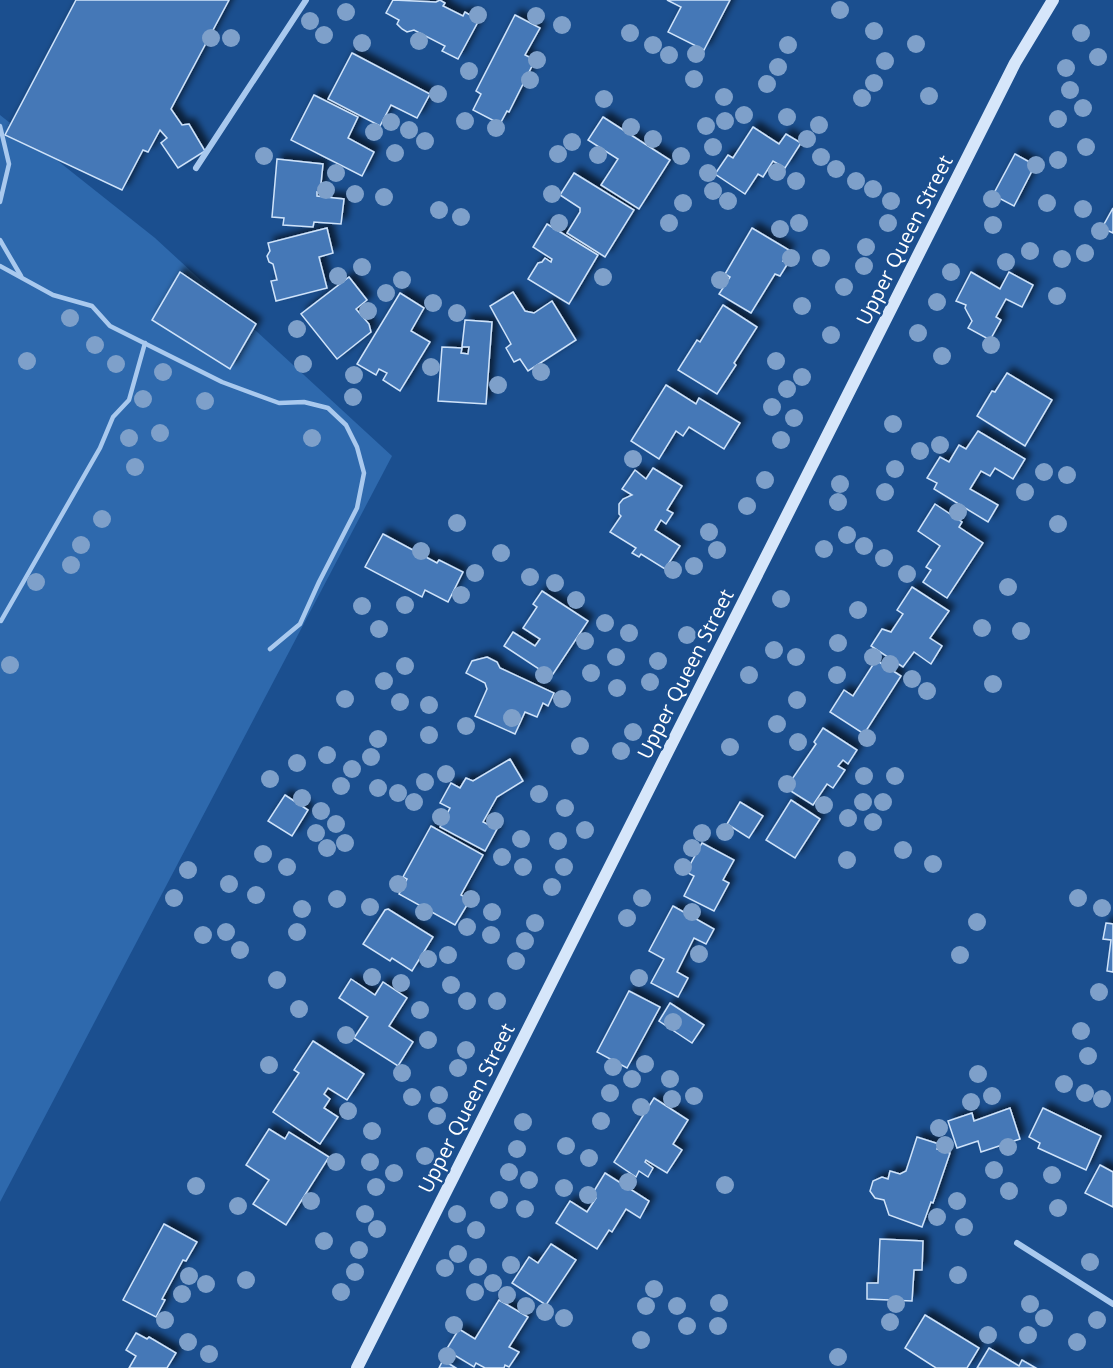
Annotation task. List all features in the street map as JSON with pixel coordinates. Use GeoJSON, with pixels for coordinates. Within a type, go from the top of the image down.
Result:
{"type":"FeatureCollection","features":[{"type":"Feature","properties":{"kind":"street"},"geometry":{"type":"LineString","coordinates":[[196,168],[306,0]]}},
{"type":"Feature","properties":{"kind":"street","name":"Upper Queen Street"},"geometry":{"type":"LineString","coordinates":[[357,1368],[1015,63],[1053,0]]}},
{"type":"Feature","properties":{"kind":"street"},"geometry":{"type":"LineString","coordinates":[[1017,1243],[1113,1304]]}},
{"type":"Feature","properties":{"kind":"lane"},"geometry":{"type":"LineString","coordinates":[[0,126],[9,164],[0,202]]}},
{"type":"Feature","properties":{"kind":"lane"},"geometry":{"type":"LineString","coordinates":[[0,240],[21,276]]}},
{"type":"Feature","properties":{"kind":"lane"},"geometry":{"type":"LineString","coordinates":[[0,266],[53,295],[92,306],[110,326],[222,382],[279,403],[304,402],[328,408],[346,425],[357,447],[364,473],[357,508],[300,624],[270,649]]}},
{"type":"Feature","properties":{"kind":"lane"},"geometry":{"type":"LineString","coordinates":[[1,621],[100,448],[113,417],[129,400],[145,343]]}},
{"type":"Feature","properties":{"kind":"shaded area"},"geometry":{"type":"Polygon","coordinates":[[[0,115],[155,238],[392,456],[0,1202],[0,115]]]}},
{"type":"Feature","properties":{"kind":"building"},"geometry":{"type":"Polygon","coordinates":[[[76,0],[229,0],[171,109],[182,125],[189,124],[205,151],[178,168],[161,143],[167,138],[160,130],[148,152],[143,150],[122,190],[5,135],[76,0]]]}},
{"type":"Feature","properties":{"kind":"building"},"geometry":{"type":"Polygon","coordinates":[[[393,0],[436,2],[440,0],[445,3],[443,6],[463,16],[465,12],[479,20],[458,59],[442,51],[445,46],[414,30],[407,32],[402,29],[397,24],[399,20],[386,13],[393,0]]]}},
{"type":"Feature","properties":{"kind":"building"},"geometry":{"type":"Polygon","coordinates":[[[667,0],[730,0],[704,50],[668,32],[681,7],[667,0]]]}},
{"type":"Feature","properties":{"kind":"building"},"geometry":{"type":"Polygon","coordinates":[[[515,15],[540,28],[525,55],[535,60],[509,112],[507,111],[500,124],[473,110],[481,94],[476,91],[515,15]]]}},
{"type":"Feature","properties":{"kind":"building"},"geometry":{"type":"Polygon","coordinates":[[[352,53],[430,94],[417,118],[391,105],[380,126],[328,99],[352,53]]]}},
{"type":"Feature","properties":{"kind":"building"},"geometry":{"type":"Polygon","coordinates":[[[314,95],[358,117],[348,138],[374,152],[362,176],[291,140],[314,95]]]}},
{"type":"Feature","properties":{"kind":"building"},"geometry":{"type":"Polygon","coordinates":[[[603,117],[670,160],[639,209],[601,185],[618,159],[588,140],[603,117]]]}},
{"type":"Feature","properties":{"kind":"building"},"geometry":{"type":"Polygon","coordinates":[[[753,127],[779,144],[786,134],[801,143],[785,168],[773,161],[763,177],[758,174],[745,194],[715,174],[728,155],[733,158],[753,127]]]}},
{"type":"Feature","properties":{"kind":"building"},"geometry":{"type":"Polygon","coordinates":[[[1015,154],[1035,165],[1014,206],[993,195],[1015,154]]]}},
{"type":"Feature","properties":{"kind":"building"},"geometry":{"type":"Polygon","coordinates":[[[277,159],[323,164],[320,193],[317,192],[317,196],[344,199],[341,224],[314,222],[313,227],[283,225],[284,218],[272,217],[277,159]]]}},
{"type":"Feature","properties":{"kind":"building"},"geometry":{"type":"Polygon","coordinates":[[[574,173],[634,210],[605,257],[567,233],[580,212],[580,208],[560,195],[574,173]]]}},
{"type":"Feature","properties":{"kind":"building"},"geometry":{"type":"Polygon","coordinates":[[[1113,208],[1113,233],[1102,228],[1113,208]]]}},
{"type":"Feature","properties":{"kind":"building"},"geometry":{"type":"Polygon","coordinates":[[[547,224],[598,255],[569,304],[528,279],[538,263],[545,258],[551,262],[552,259],[533,247],[547,224]]]}},
{"type":"Feature","properties":{"kind":"building"},"geometry":{"type":"Polygon","coordinates":[[[327,228],[333,253],[319,257],[327,288],[276,301],[271,281],[277,280],[273,264],[269,262],[267,256],[270,251],[268,243],[327,228]]]}},
{"type":"Feature","properties":{"kind":"building"},"geometry":{"type":"Polygon","coordinates":[[[752,228],[789,250],[783,261],[788,263],[780,276],[775,274],[751,313],[719,294],[730,277],[725,274],[752,228]]]}},
{"type":"Feature","properties":{"kind":"building"},"geometry":{"type":"Polygon","coordinates":[[[180,272],[256,324],[230,369],[152,320],[180,272]]]}},
{"type":"Feature","properties":{"kind":"building"},"geometry":{"type":"Polygon","coordinates":[[[971,272],[1000,289],[1009,272],[1033,285],[1022,307],[1006,299],[996,317],[1001,320],[990,340],[968,328],[972,321],[965,308],[966,305],[956,301],[971,272]]]}},
{"type":"Feature","properties":{"kind":"building"},"geometry":{"type":"Polygon","coordinates":[[[349,277],[367,300],[356,309],[369,324],[371,332],[337,359],[301,314],[349,277]]]}},
{"type":"Feature","properties":{"kind":"building"},"geometry":{"type":"Polygon","coordinates":[[[513,292],[525,311],[534,313],[552,301],[576,340],[528,371],[520,359],[514,362],[506,348],[511,344],[490,306],[513,292]]]}},
{"type":"Feature","properties":{"kind":"building"},"geometry":{"type":"Polygon","coordinates":[[[400,293],[424,308],[411,331],[430,342],[400,391],[383,380],[387,373],[379,369],[376,375],[357,364],[400,293]]]}},
{"type":"Feature","properties":{"kind":"building"},"geometry":{"type":"Polygon","coordinates":[[[723,305],[757,327],[717,394],[678,370],[697,340],[700,342],[723,305]]]}},
{"type":"Feature","properties":{"kind":"building"},"geometry":{"type":"Polygon","coordinates":[[[465,320],[492,322],[486,404],[438,401],[442,347],[462,348],[461,353],[468,354],[469,347],[462,347],[465,320]]]}},
{"type":"Feature","properties":{"kind":"building"},"geometry":{"type":"Polygon","coordinates":[[[1007,373],[1052,400],[1025,446],[977,416],[992,391],[995,392],[1007,373]]]}},
{"type":"Feature","properties":{"kind":"building"},"geometry":{"type":"Polygon","coordinates":[[[666,385],[696,404],[699,398],[740,423],[724,449],[689,427],[683,436],[676,431],[659,459],[631,441],[666,385]]]}},
{"type":"Feature","properties":{"kind":"building"},"geometry":{"type":"Polygon","coordinates":[[[978,431],[1025,459],[1013,479],[995,468],[990,476],[981,471],[970,489],[998,505],[988,522],[934,489],[937,483],[927,478],[940,457],[949,462],[959,445],[966,449],[978,431]]]}},
{"type":"Feature","properties":{"kind":"building"},"geometry":{"type":"Polygon","coordinates":[[[653,468],[682,486],[667,510],[673,513],[666,524],[661,520],[655,530],[680,546],[665,569],[641,554],[639,557],[632,553],[636,548],[610,532],[621,516],[619,504],[623,499],[632,495],[622,489],[635,470],[646,479],[653,468]]]}},
{"type":"Feature","properties":{"kind":"building"},"geometry":{"type":"Polygon","coordinates":[[[935,504],[962,522],[959,527],[983,543],[947,598],[923,582],[931,570],[926,567],[940,546],[918,531],[935,504]]]}},
{"type":"Feature","properties":{"kind":"building"},"geometry":{"type":"Polygon","coordinates":[[[383,534],[437,563],[439,560],[463,572],[448,602],[425,590],[422,597],[365,567],[383,534]]]}},
{"type":"Feature","properties":{"kind":"building"},"geometry":{"type":"Polygon","coordinates":[[[912,587],[949,611],[930,638],[942,646],[931,664],[914,652],[903,667],[871,646],[882,629],[891,632],[903,614],[897,610],[912,587]]]}},
{"type":"Feature","properties":{"kind":"building"},"geometry":{"type":"Polygon","coordinates":[[[542,591],[588,621],[551,677],[504,646],[513,632],[535,646],[540,639],[523,628],[537,607],[533,604],[542,591]]]}},
{"type":"Feature","properties":{"kind":"building"},"geometry":{"type":"Polygon","coordinates":[[[487,657],[497,662],[500,668],[554,693],[548,706],[543,703],[537,717],[525,712],[515,734],[475,716],[487,689],[485,683],[466,673],[472,661],[487,657]]]}},
{"type":"Feature","properties":{"kind":"building"},"geometry":{"type":"Polygon","coordinates":[[[876,660],[901,676],[864,734],[830,712],[844,690],[853,696],[876,660]]]}},
{"type":"Feature","properties":{"kind":"building"},"geometry":{"type":"Polygon","coordinates":[[[823,728],[857,750],[848,764],[843,760],[838,766],[845,770],[833,788],[827,784],[813,805],[786,788],[816,744],[814,742],[823,728]]]}},
{"type":"Feature","properties":{"kind":"building"},"geometry":{"type":"Polygon","coordinates":[[[510,759],[523,781],[497,797],[483,822],[497,829],[485,851],[440,827],[450,808],[440,803],[451,783],[460,788],[466,778],[473,781],[510,759]]]}},
{"type":"Feature","properties":{"kind":"building"},"geometry":{"type":"Polygon","coordinates":[[[285,795],[308,810],[292,836],[268,821],[285,795]]]}},
{"type":"Feature","properties":{"kind":"building"},"geometry":{"type":"Polygon","coordinates":[[[791,800],[820,819],[795,858],[766,840],[791,800]]]}},
{"type":"Feature","properties":{"kind":"building"},"geometry":{"type":"Polygon","coordinates":[[[740,802],[763,816],[749,838],[727,824],[740,802]]]}},
{"type":"Feature","properties":{"kind":"building"},"geometry":{"type":"Polygon","coordinates":[[[431,826],[483,855],[461,895],[470,900],[455,925],[399,894],[407,879],[403,877],[431,826]]]}},
{"type":"Feature","properties":{"kind":"building"},"geometry":{"type":"Polygon","coordinates":[[[702,843],[734,860],[723,880],[729,883],[714,911],[684,896],[694,876],[686,872],[702,843]]]}},
{"type":"Feature","properties":{"kind":"building"},"geometry":{"type":"Polygon","coordinates":[[[673,906],[714,929],[706,944],[694,938],[677,972],[688,978],[678,997],[651,983],[664,959],[649,951],[673,906]]]}},
{"type":"Feature","properties":{"kind":"building"},"geometry":{"type":"Polygon","coordinates":[[[388,909],[433,937],[412,971],[392,958],[390,961],[363,944],[385,910],[388,909]]]}},
{"type":"Feature","properties":{"kind":"building"},"geometry":{"type":"Polygon","coordinates":[[[1106,923],[1113,924],[1113,972],[1107,971],[1111,940],[1103,939],[1106,923]]]}},
{"type":"Feature","properties":{"kind":"building"},"geometry":{"type":"Polygon","coordinates":[[[351,979],[375,995],[383,982],[407,998],[389,1026],[413,1042],[398,1066],[354,1038],[368,1017],[339,998],[351,979]]]}},
{"type":"Feature","properties":{"kind":"building"},"geometry":{"type":"Polygon","coordinates":[[[629,991],[660,1007],[627,1068],[597,1052],[629,991]]]}},
{"type":"Feature","properties":{"kind":"building"},"geometry":{"type":"Polygon","coordinates":[[[670,1003],[704,1025],[692,1043],[659,1021],[670,1003]]]}},
{"type":"Feature","properties":{"kind":"building"},"geometry":{"type":"Polygon","coordinates":[[[313,1041],[364,1074],[347,1100],[328,1088],[324,1094],[330,1099],[324,1108],[338,1117],[320,1144],[273,1112],[299,1073],[294,1070],[313,1041]]]}},
{"type":"Feature","properties":{"kind":"building"},"geometry":{"type":"Polygon","coordinates":[[[654,1098],[688,1120],[673,1144],[682,1150],[667,1173],[646,1160],[645,1162],[653,1168],[648,1177],[639,1171],[636,1177],[614,1162],[654,1098]]]}},
{"type":"Feature","properties":{"kind":"building"},"geometry":{"type":"Polygon","coordinates":[[[1010,1108],[1020,1139],[981,1152],[978,1141],[957,1148],[948,1121],[972,1113],[974,1121],[1010,1108]]]}},
{"type":"Feature","properties":{"kind":"building"},"geometry":{"type":"Polygon","coordinates":[[[1043,1108],[1101,1136],[1086,1170],[1038,1148],[1040,1143],[1029,1137],[1043,1108]]]}},
{"type":"Feature","properties":{"kind":"building"},"geometry":{"type":"Polygon","coordinates":[[[269,1129],[285,1139],[289,1132],[329,1157],[286,1225],[253,1204],[269,1180],[246,1165],[269,1129]]]}},
{"type":"Feature","properties":{"kind":"building"},"geometry":{"type":"Polygon","coordinates":[[[917,1137],[939,1144],[937,1149],[950,1153],[922,1227],[889,1215],[884,1200],[875,1198],[870,1191],[873,1181],[882,1177],[888,1179],[890,1171],[900,1174],[906,1171],[917,1137]]]}},
{"type":"Feature","properties":{"kind":"building"},"geometry":{"type":"Polygon","coordinates":[[[1100,1165],[1113,1172],[1113,1207],[1085,1193],[1100,1165]]]}},
{"type":"Feature","properties":{"kind":"building"},"geometry":{"type":"Polygon","coordinates":[[[605,1173],[649,1201],[640,1218],[626,1209],[612,1232],[609,1230],[597,1249],[556,1223],[570,1201],[587,1212],[596,1198],[591,1196],[605,1173]]]}},
{"type":"Feature","properties":{"kind":"building"},"geometry":{"type":"Polygon","coordinates":[[[164,1224],[197,1242],[186,1261],[183,1260],[162,1299],[165,1300],[156,1317],[123,1300],[164,1224]]]}},
{"type":"Feature","properties":{"kind":"building"},"geometry":{"type":"Polygon","coordinates":[[[880,1239],[923,1241],[922,1270],[914,1270],[912,1301],[867,1299],[867,1283],[878,1283],[880,1239]]]}},
{"type":"Feature","properties":{"kind":"building"},"geometry":{"type":"Polygon","coordinates":[[[551,1244],[576,1260],[546,1305],[512,1283],[529,1257],[538,1263],[551,1244]]]}},
{"type":"Feature","properties":{"kind":"building"},"geometry":{"type":"Polygon","coordinates":[[[499,1300],[528,1317],[509,1347],[519,1352],[509,1367],[505,1365],[504,1368],[485,1368],[476,1363],[474,1367],[446,1350],[459,1329],[475,1339],[499,1300]]]}},
{"type":"Feature","properties":{"kind":"building"},"geometry":{"type":"Polygon","coordinates":[[[925,1315],[979,1348],[967,1368],[936,1368],[905,1348],[925,1315]]]}},
{"type":"Feature","properties":{"kind":"building"},"geometry":{"type":"Polygon","coordinates":[[[136,1333],[147,1339],[149,1337],[176,1353],[167,1368],[129,1368],[136,1356],[126,1350],[136,1333]]]}},
{"type":"Feature","properties":{"kind":"building"},"geometry":{"type":"Polygon","coordinates":[[[989,1348],[1019,1366],[1022,1360],[1036,1368],[977,1368],[989,1348]]]}},
{"type":"Feature","properties":{"kind":"building"},"geometry":{"type":"Polygon","coordinates":[[[443,1360],[456,1368],[439,1368],[443,1360]]]}}]}
